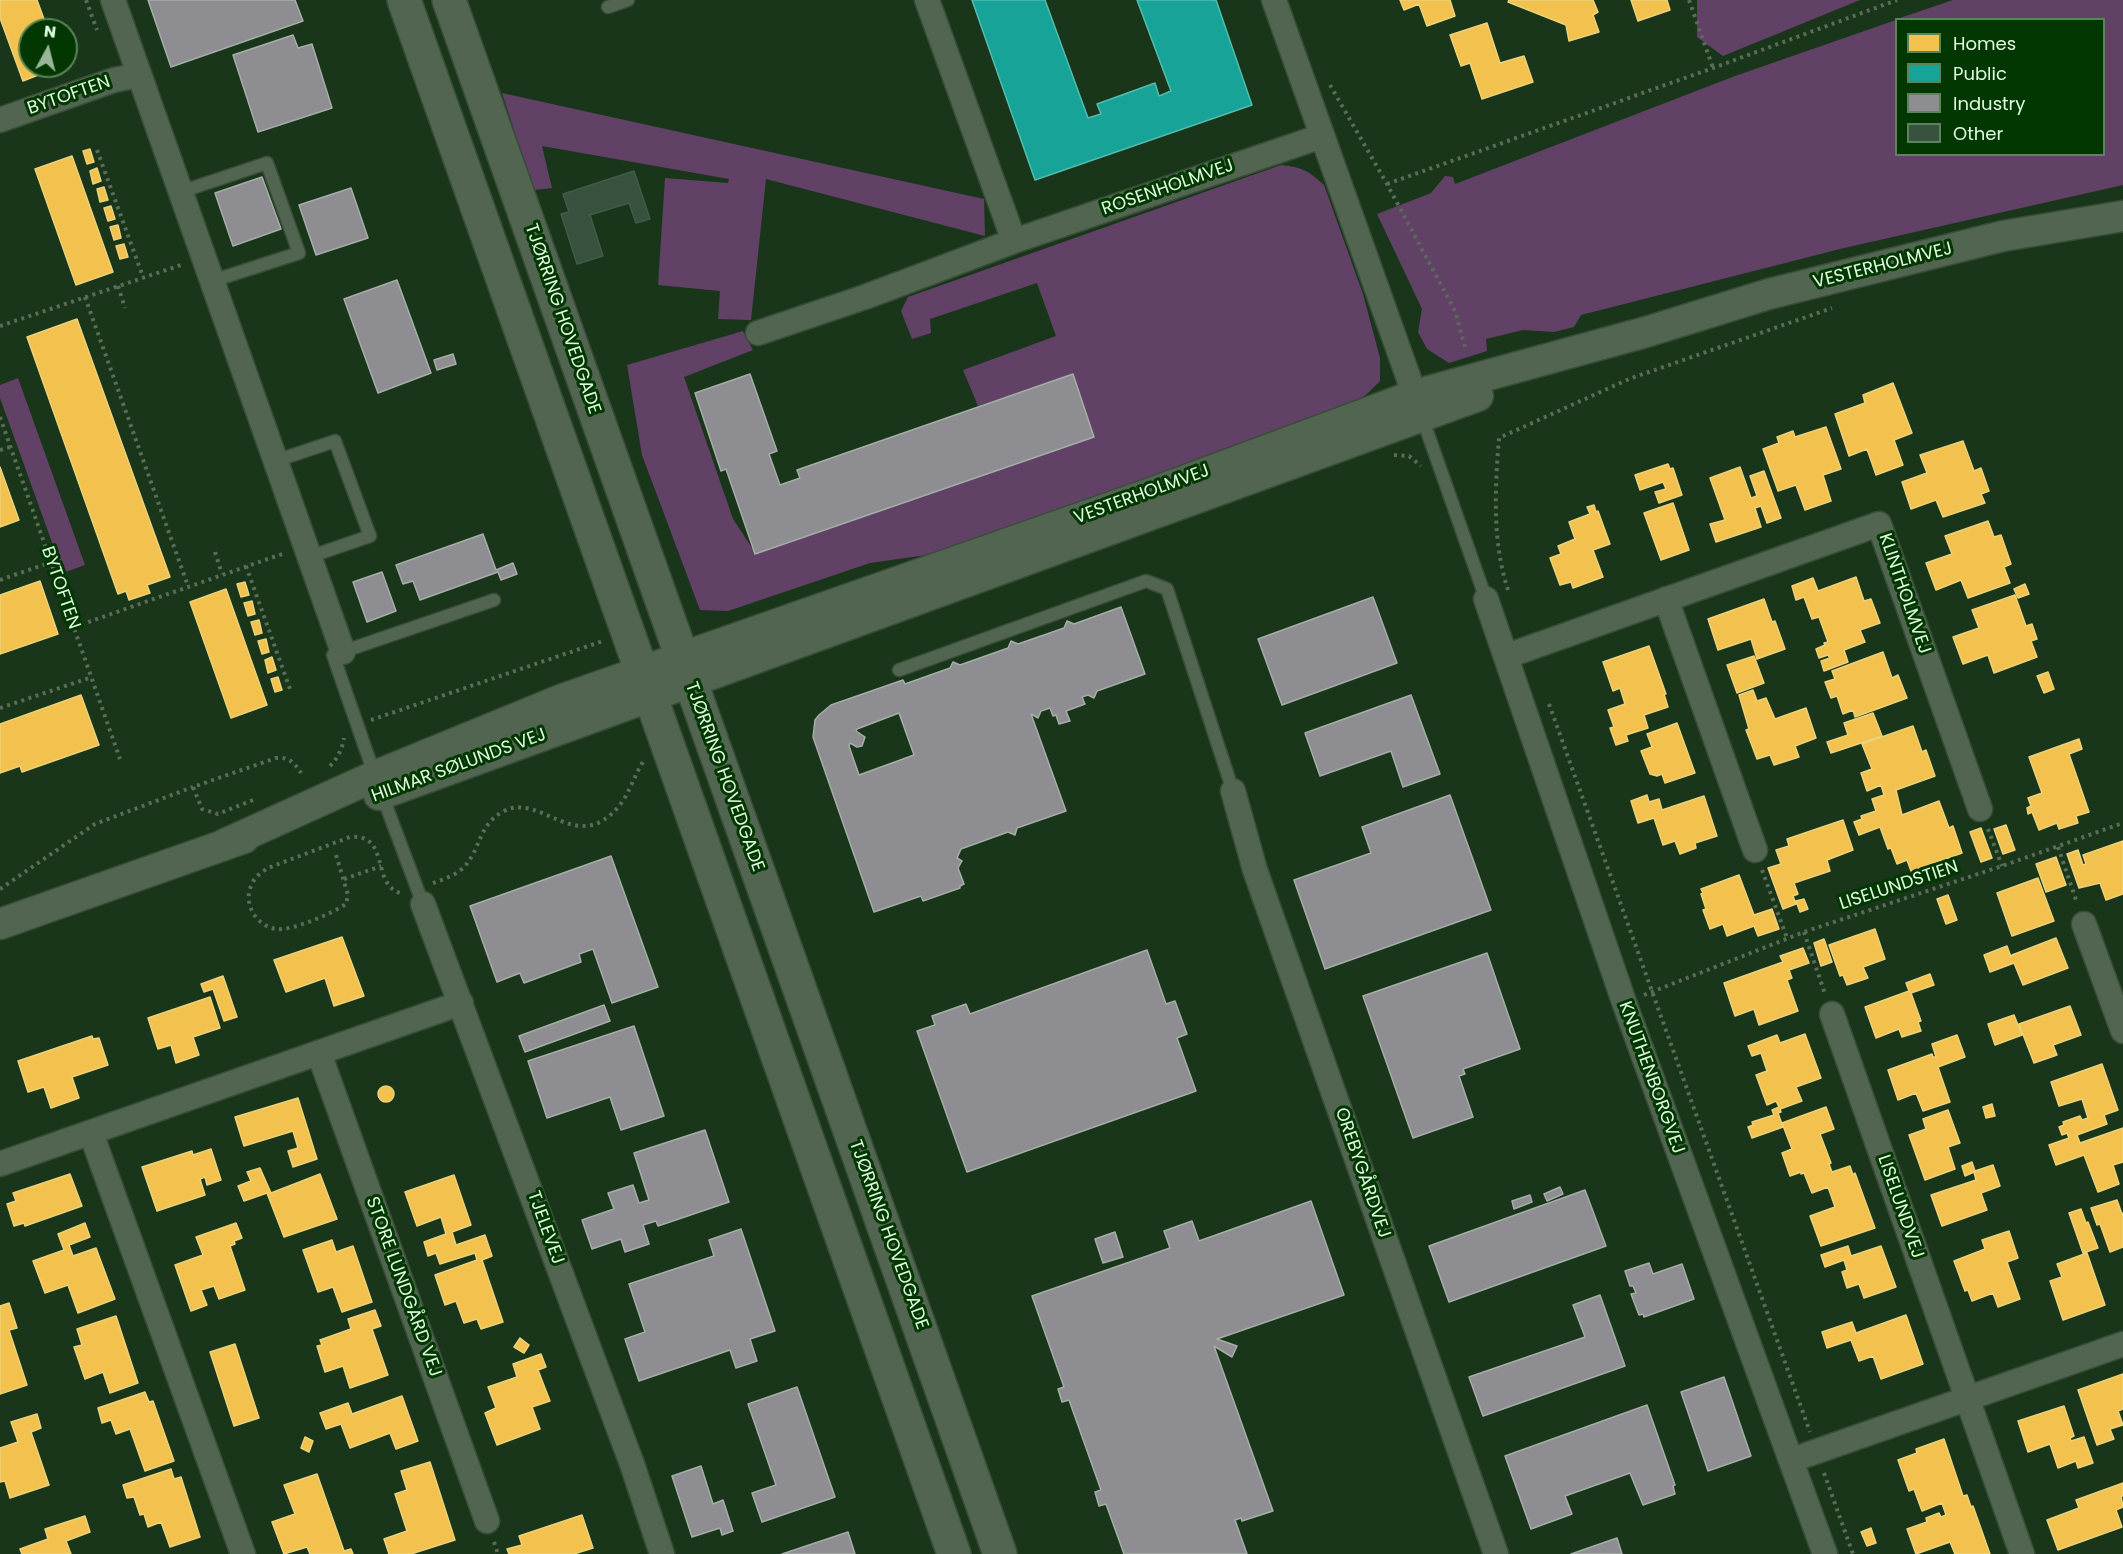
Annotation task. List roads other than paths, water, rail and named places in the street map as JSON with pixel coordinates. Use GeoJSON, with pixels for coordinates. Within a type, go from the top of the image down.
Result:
{"type":"FeatureCollection","features":[{"type":"Feature","properties":{"kind":"main road"},"geometry":{"type":"LineString","coordinates":[[404,0],[954,1554]]}},
{"type":"Feature","properties":{"kind":"main road","name":"TJØRRING HOVEDGADE"},"geometry":{"type":"LineString","coordinates":[[449,0],[1000,1554]]}},
{"type":"Feature","properties":{"kind":"street"},"geometry":{"type":"LineString","coordinates":[[113,0],[343,652]]}},
{"type":"Feature","properties":{"kind":"street"},"geometry":{"type":"LineString","coordinates":[[927,0],[1014,241]]}},
{"type":"Feature","properties":{"kind":"street"},"geometry":{"type":"LineString","coordinates":[[1274,0],[1418,406]]}},
{"type":"Feature","properties":{"kind":"street","name":"BYTOFTEN"},"geometry":{"type":"LineString","coordinates":[[0,120],[114,80],[139,75]]}},
{"type":"Feature","properties":{"kind":"street","name":"ROSENHOLMVEJ"},"geometry":{"type":"LineString","coordinates":[[758,333],[865,297],[1014,241],[1322,136]]}},
{"type":"Feature","properties":{"kind":"street","name":"VESTERHOLMVEJ"},"geometry":{"type":"LineString","coordinates":[[646,684],[1418,406],[1646,332],[1769,294],[2003,236],[2123,216]]}},
{"type":"Feature","properties":{"kind":"street","name":"KLINTHOLMVEJ"},"geometry":{"type":"LineString","coordinates":[[1506,656],[1879,524],[1980,809]]}},
{"type":"Feature","properties":{"kind":"street","name":"KNUTHENBORGVEJ"},"geometry":{"type":"LineString","coordinates":[[1486,599],[1624,1002],[1825,1554]]}},
{"type":"Feature","properties":{"kind":"street"},"geometry":{"type":"LineString","coordinates":[[1666,599],[1755,850]]}},
{"type":"Feature","properties":{"kind":"street","name":"HILMAR SØLUNDS VEJ"},"geometry":{"type":"LineString","coordinates":[[0,924],[225,844],[378,785],[563,699],[646,684]]}},
{"type":"Feature","properties":{"kind":"street","name":"OREBYGÅRDVEJ"},"geometry":{"type":"LineString","coordinates":[[1233,790],[1256,870],[1496,1554]]}},
{"type":"Feature","properties":{"kind":"street","name":"TJELEVEJ"},"geometry":{"type":"LineString","coordinates":[[423,904],[632,1464],[662,1554]]}},
{"type":"Feature","properties":{"kind":"street"},"geometry":{"type":"LineString","coordinates":[[2084,924],[2123,1031]]}},
{"type":"Feature","properties":{"kind":"street"},"geometry":{"type":"LineString","coordinates":[[0,1164],[461,1003]]}},
{"type":"Feature","properties":{"kind":"street","name":"LISELUNDVEJ"},"geometry":{"type":"LineString","coordinates":[[1832,1014],[2022,1554]]}},
{"type":"Feature","properties":{"kind":"street","name":"STORE LUNDGÅRD VEJ"},"geometry":{"type":"LineString","coordinates":[[319,1053],[487,1521]]}},
{"type":"Feature","properties":{"kind":"street"},"geometry":{"type":"LineString","coordinates":[[91,1133],[243,1554]]}},
{"type":"Feature","properties":{"kind":"street"},"geometry":{"type":"LineString","coordinates":[[1792,1460],[2123,1344]]}},
{"type":"Feature","properties":{"kind":"lane"},"geometry":{"type":"LineString","coordinates":[[608,7],[628,0]]}},
{"type":"Feature","properties":{"kind":"lane"},"geometry":{"type":"LineString","coordinates":[[180,192],[267,163],[299,253],[212,281]]}},
{"type":"Feature","properties":{"kind":"lane"},"geometry":{"type":"LineString","coordinates":[[1418,406],[1486,599]]}},
{"type":"Feature","properties":{"kind":"lane"},"geometry":{"type":"LineString","coordinates":[[275,461],[335,441],[370,536],[307,552]]}},
{"type":"Feature","properties":{"kind":"lane"},"geometry":{"type":"LineString","coordinates":[[900,670],[1146,581],[1167,589],[1233,790]]}},
{"type":"Feature","properties":{"kind":"lane"},"geometry":{"type":"LineString","coordinates":[[423,904],[378,785],[333,655],[494,600]]}}]}
